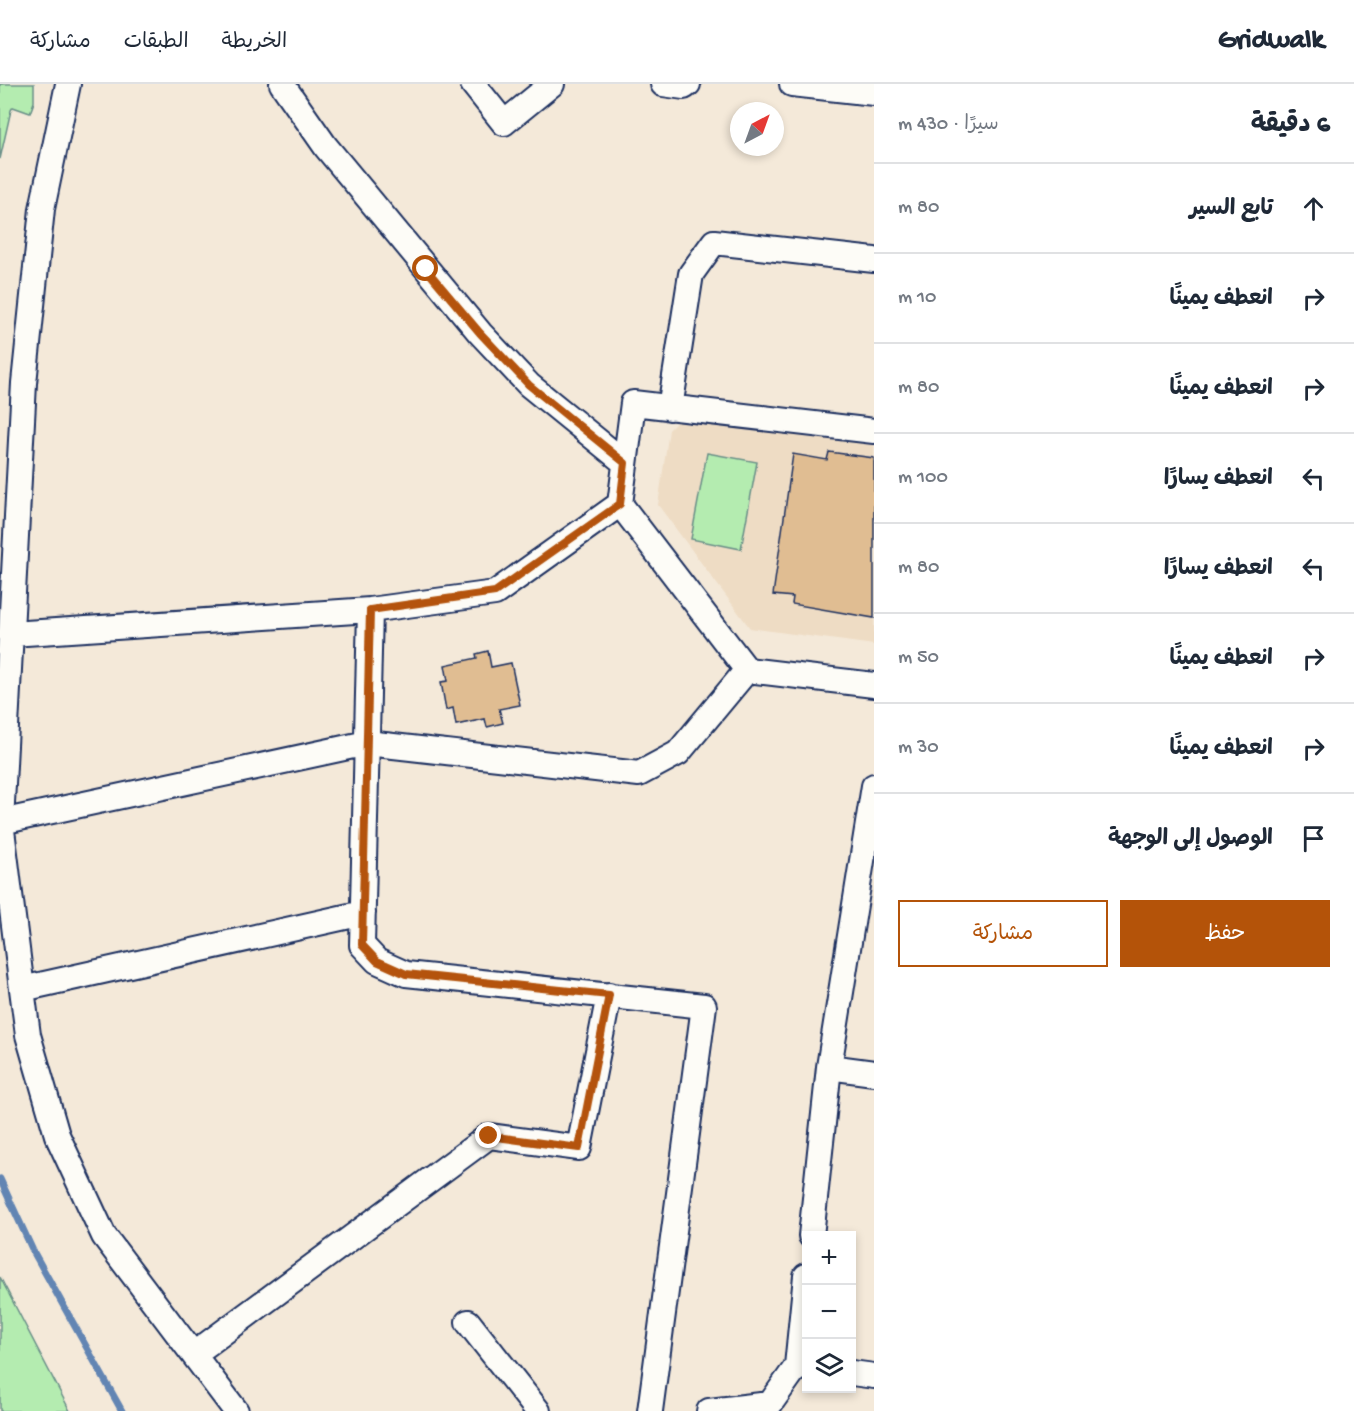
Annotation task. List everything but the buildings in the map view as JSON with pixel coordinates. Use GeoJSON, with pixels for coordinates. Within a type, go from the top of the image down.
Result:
{"type":"FeatureCollection","features":[{"type":"Feature","properties":{"kind":"street"},"geometry":{"type":"LineString","coordinates":[[68,84],[42,209],[24,383],[1,822],[22,989],[28,1035],[57,1135],[104,1236],[236,1411]]}},
{"type":"Feature","properties":{"kind":"street"},"geometry":{"type":"LineString","coordinates":[[282,84],[326,147],[480,333],[529,385],[625,463]]}},
{"type":"Feature","properties":{"kind":"street"},"geometry":{"type":"LineString","coordinates":[[473,84],[504,123],[552,84]]}},
{"type":"Feature","properties":{"kind":"street"},"geometry":{"type":"LineString","coordinates":[[663,84],[684,87],[688,84]]}},
{"type":"Feature","properties":{"kind":"street"},"geometry":{"type":"LineString","coordinates":[[792,84],[874,93]]}},
{"type":"Feature","properties":{"kind":"street"},"geometry":{"type":"LineString","coordinates":[[670,408],[691,274],[714,242],[874,260]]}},
{"type":"Feature","properties":{"kind":"street"},"geometry":{"type":"LineString","coordinates":[[874,430],[633,403],[620,504],[747,670],[874,685]]}},
{"type":"Feature","properties":{"kind":"street"},"geometry":{"type":"LineString","coordinates":[[11,634],[370,610],[495,592],[620,504]]}},
{"type":"Feature","properties":{"kind":"street"},"geometry":{"type":"LineString","coordinates":[[370,610],[362,945],[377,961],[406,974],[704,1006],[650,1411]]}},
{"type":"Feature","properties":{"kind":"street"},"geometry":{"type":"LineString","coordinates":[[1,822],[367,743],[639,774],[678,753],[747,670]]}},
{"type":"Feature","properties":{"kind":"street"},"geometry":{"type":"LineString","coordinates":[[812,1231],[829,1067],[874,786]]}},
{"type":"Feature","properties":{"kind":"street"},"geometry":{"type":"LineString","coordinates":[[22,989],[363,913]]}},
{"type":"Feature","properties":{"kind":"street"},"geometry":{"type":"LineString","coordinates":[[194,1354],[489,1136],[579,1148],[609,995]]}},
{"type":"Feature","properties":{"kind":"street"},"geometry":{"type":"LineString","coordinates":[[829,1067],[874,1073]]}},
{"type":"Feature","properties":{"kind":"street"},"geometry":{"type":"LineString","coordinates":[[804,1339],[807,1285]]}},
{"type":"Feature","properties":{"kind":"street"},"geometry":{"type":"LineString","coordinates":[[468,1322],[538,1411]]}},
{"type":"Feature","properties":{"kind":"street"},"geometry":{"type":"LineString","coordinates":[[709,1411],[770,1404],[802,1367]]}},
{"type":"Feature","properties":{"kind":"street"},"geometry":{"type":"LineString","coordinates":[[856,1374],[874,1376]]}},
{"type":"Feature","properties":{"kind":"shaded area"},"geometry":{"type":"Polygon","coordinates":[[[684,415],[874,439],[874,645],[750,628],[658,505],[669,430],[684,415]]]}},
{"type":"Feature","properties":{"kind":"green space"},"geometry":{"type":"Polygon","coordinates":[[[0,84],[34,84],[34,102],[30,113],[13,107],[11,110],[0,159],[0,84]]]}},
{"type":"Feature","properties":{"kind":"green space"},"geometry":{"type":"Polygon","coordinates":[[[707,453],[757,462],[741,549],[691,539],[707,453]]]}},
{"type":"Feature","properties":{"kind":"green space"},"geometry":{"type":"Polygon","coordinates":[[[0,1277],[70,1411],[0,1411],[0,1277]]]}},
{"type":"Feature","properties":{"kind":"waterway"},"geometry":{"type":"LineString","coordinates":[[0,1179],[33,1251],[122,1411]]}},
{"type":"Feature","properties":{"kind":"route"},"geometry":{"type":"LineString","coordinates":[[426,269],[480,333],[529,385],[625,463],[620,504],[495,592],[370,610],[362,945],[377,961],[406,974],[609,995],[579,1148],[489,1136]]}}]}
